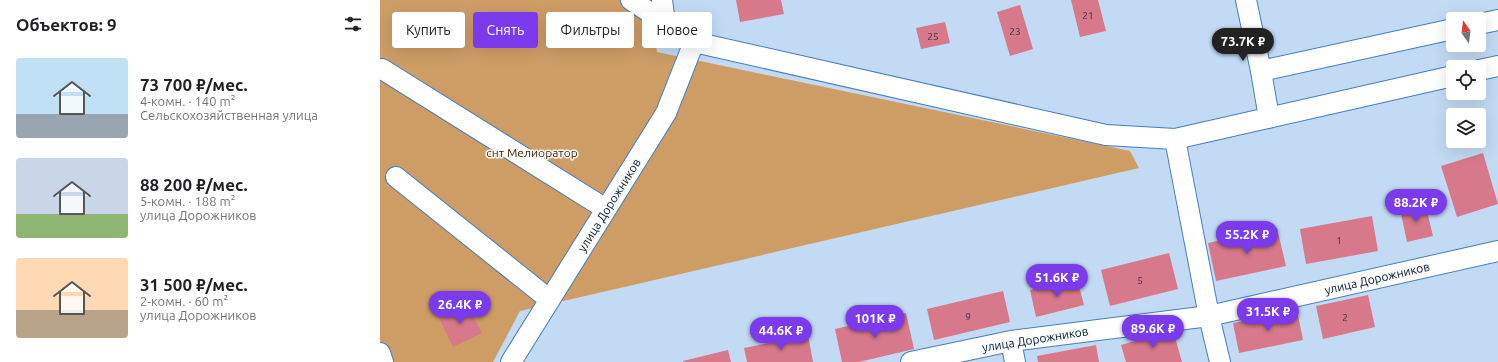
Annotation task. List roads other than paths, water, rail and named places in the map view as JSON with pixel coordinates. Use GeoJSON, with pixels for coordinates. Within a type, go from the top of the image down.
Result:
{"type":"FeatureCollection","features":[{"type":"Feature","properties":{"kind":"street"},"geometry":{"type":"LineString","coordinates":[[631,0],[649,12]]}},
{"type":"Feature","properties":{"kind":"street"},"geometry":{"type":"LineString","coordinates":[[662,0],[664,12]]}},
{"type":"Feature","properties":{"kind":"street"},"geometry":{"type":"LineString","coordinates":[[1246,0],[1269,118]]}},
{"type":"Feature","properties":{"kind":"street"},"geometry":{"type":"LineString","coordinates":[[1486,23],[1498,20]]}},
{"type":"Feature","properties":{"kind":"street"},"geometry":{"type":"LineString","coordinates":[[1261,71],[1446,31]]}},
{"type":"Feature","properties":{"kind":"street"},"geometry":{"type":"LineString","coordinates":[[712,46],[1106,135],[1175,139],[1446,78]]}},
{"type":"Feature","properties":{"kind":"street","name":"улица Дорожников"},"geometry":{"type":"LineString","coordinates":[[511,362],[666,113],[692,48]]}},
{"type":"Feature","properties":{"kind":"street"},"geometry":{"type":"LineString","coordinates":[[1486,69],[1498,66]]}},
{"type":"Feature","properties":{"kind":"street"},"geometry":{"type":"LineString","coordinates":[[382,69],[606,209]]}},
{"type":"Feature","properties":{"kind":"street"},"geometry":{"type":"LineString","coordinates":[[1175,139],[1209,316],[1220,362]]}},
{"type":"Feature","properties":{"kind":"street"},"geometry":{"type":"LineString","coordinates":[[396,177],[550,300]]}},
{"type":"Feature","properties":{"kind":"street","name":"улица Дорожников"},"geometry":{"type":"LineString","coordinates":[[911,362],[1011,341],[1209,316],[1498,251]]}},
{"type":"Feature","properties":{"kind":"street"},"geometry":{"type":"LineString","coordinates":[[1011,341],[1015,362]]}},
{"type":"Feature","properties":{"kind":"street"},"geometry":{"type":"LineString","coordinates":[[380,353],[383,362]]}},
{"type":"Feature","properties":{"kind":"park label","name":"снт Мелиоратор"},"geometry":{"type":"Point","coordinates":[532,152]}}]}
